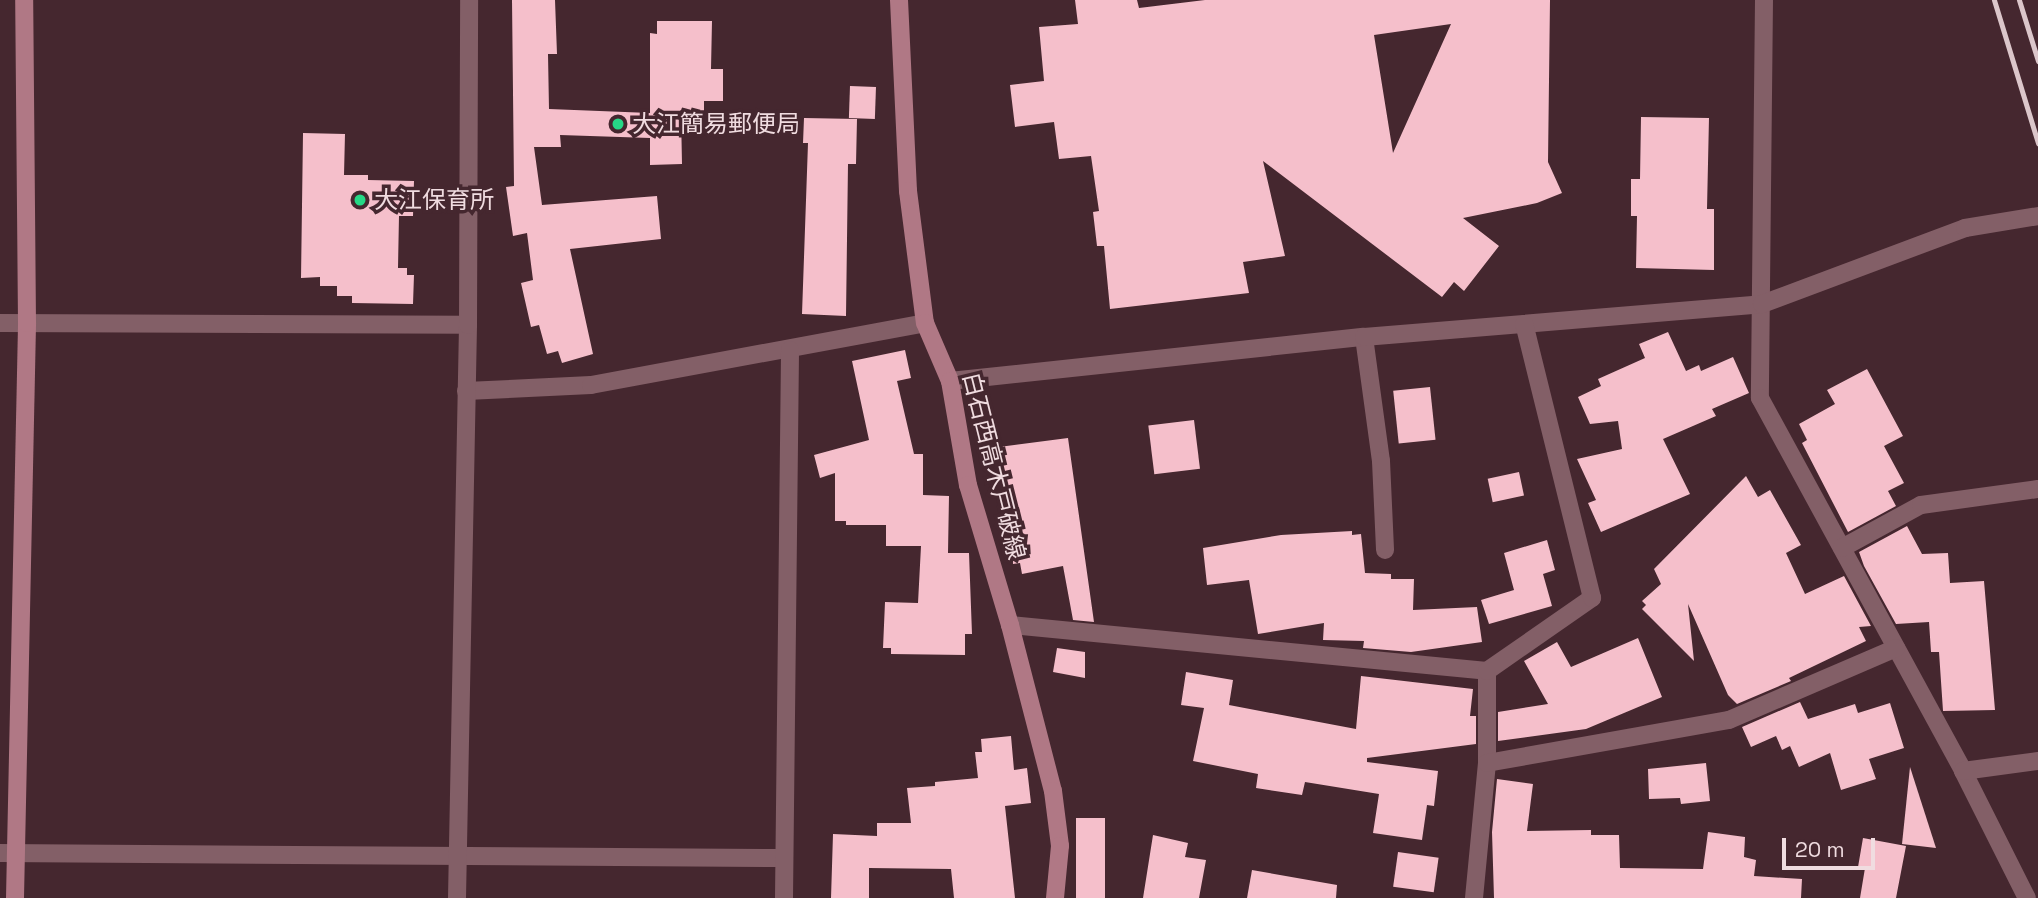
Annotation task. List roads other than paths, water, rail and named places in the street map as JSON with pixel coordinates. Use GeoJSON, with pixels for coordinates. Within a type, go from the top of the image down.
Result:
{"type":"FeatureCollection","features":[{"type":"Feature","properties":{"kind":"main road"},"geometry":{"type":"LineString","coordinates":[[15,898],[8,853],[27,323],[24,0]]}},
{"type":"Feature","properties":{"kind":"main road","name":"白石西高木戸破線"},"geometry":{"type":"LineString","coordinates":[[899,0],[908,191],[925,323],[950,381],[968,485],[1010,625],[1053,791],[1060,846],[1055,898]]}},
{"type":"Feature","properties":{"kind":"street"},"geometry":{"type":"LineString","coordinates":[[457,898],[468,325],[469,0]]}},
{"type":"Feature","properties":{"kind":"street"},"geometry":{"type":"LineString","coordinates":[[1765,0],[1760,398],[1963,771],[2027,898]]}},
{"type":"Feature","properties":{"kind":"street"},"geometry":{"type":"LineString","coordinates":[[950,381],[1364,337],[1762,304],[1965,228],[2038,216]]}},
{"type":"Feature","properties":{"kind":"street"},"geometry":{"type":"LineString","coordinates":[[0,323],[468,325]]}},
{"type":"Feature","properties":{"kind":"street"},"geometry":{"type":"LineString","coordinates":[[466,391],[590,385],[925,323]]}},
{"type":"Feature","properties":{"kind":"street"},"geometry":{"type":"LineString","coordinates":[[1010,625],[1487,671],[1592,598],[1524,324]]}},
{"type":"Feature","properties":{"kind":"street"},"geometry":{"type":"LineString","coordinates":[[1364,337],[1381,461],[1385,550]]}},
{"type":"Feature","properties":{"kind":"street"},"geometry":{"type":"LineString","coordinates":[[784,898],[790,350]]}},
{"type":"Feature","properties":{"kind":"street"},"geometry":{"type":"LineString","coordinates":[[1842,548],[1921,505],[2038,489]]}},
{"type":"Feature","properties":{"kind":"street"},"geometry":{"type":"LineString","coordinates":[[1487,762],[1729,720],[1896,648]]}},
{"type":"Feature","properties":{"kind":"street"},"geometry":{"type":"LineString","coordinates":[[1474,898],[1487,762],[1487,671]]}},
{"type":"Feature","properties":{"kind":"street"},"geometry":{"type":"LineString","coordinates":[[1963,771],[2038,761]]}},
{"type":"Feature","properties":{"kind":"street"},"geometry":{"type":"LineString","coordinates":[[8,853],[784,858]]}},
{"type":"Feature","properties":{"kind":"railway"},"geometry":{"type":"LineString","coordinates":[[1994,0],[2038,143]]}},
{"type":"Feature","properties":{"kind":"railway"},"geometry":{"type":"LineString","coordinates":[[2019,0],[2038,61]]}},
{"type":"Feature","properties":{"kind":"place","name":"大江簡易郵便局"},"geometry":{"type":"Point","coordinates":[618,124]}},
{"type":"Feature","properties":{"kind":"place","name":"大江保育所"},"geometry":{"type":"Point","coordinates":[360,200]}}]}
